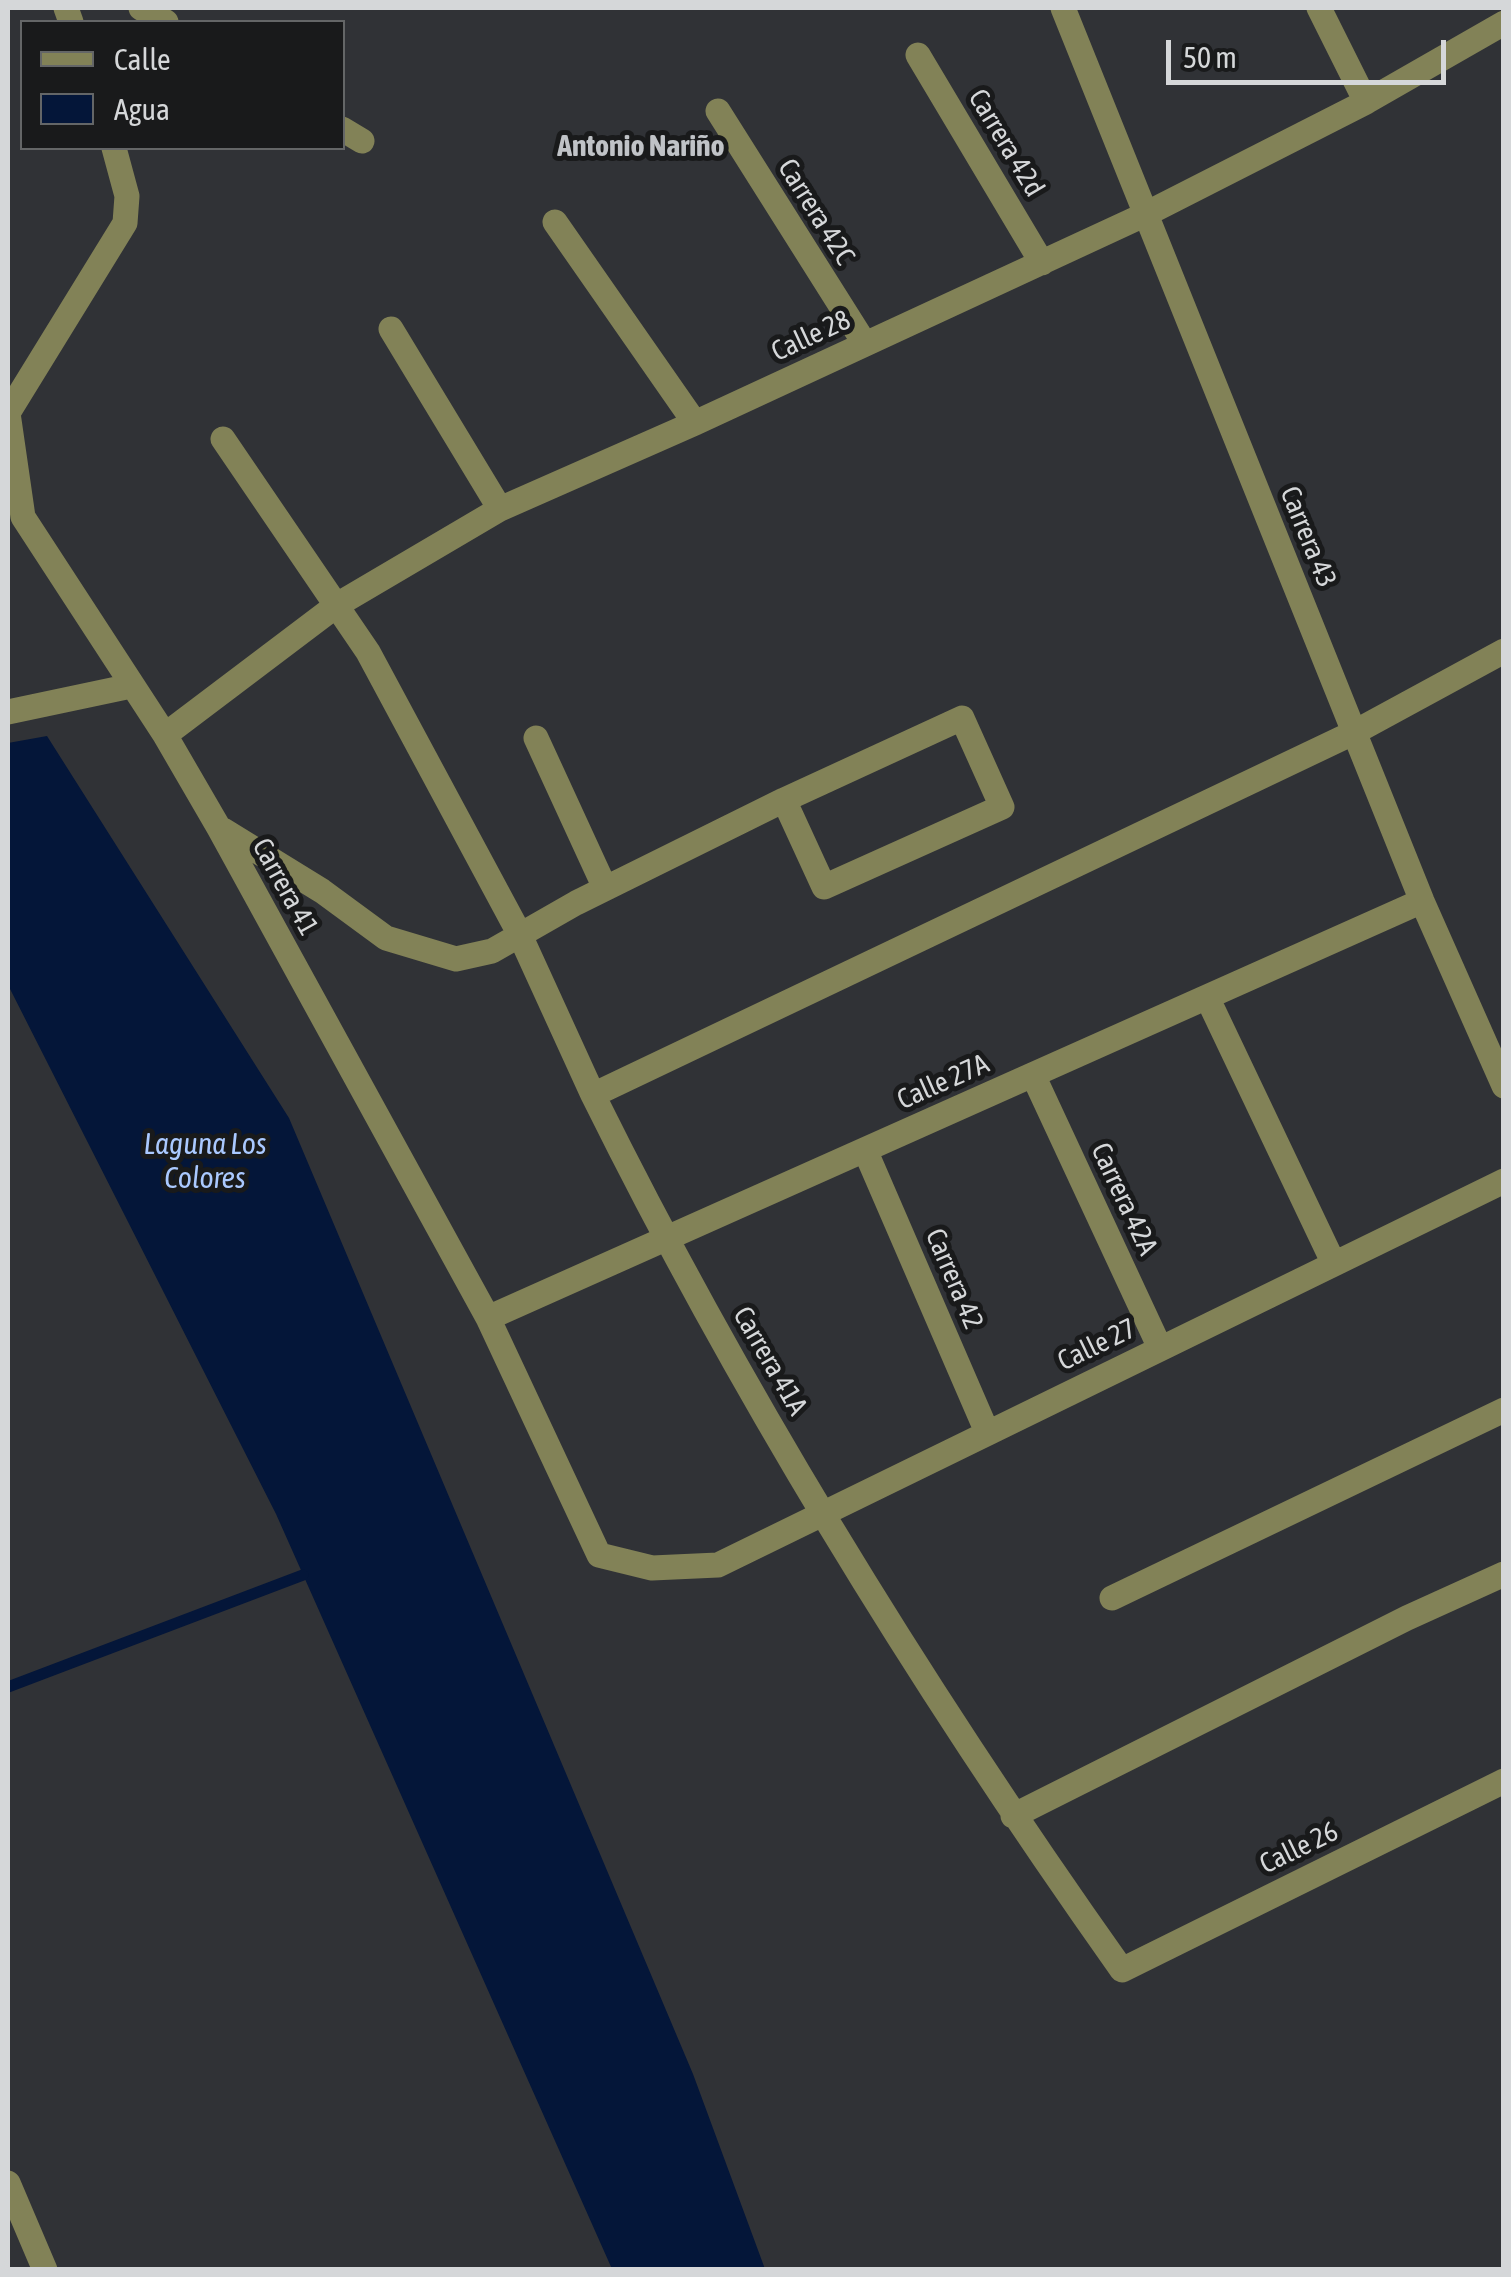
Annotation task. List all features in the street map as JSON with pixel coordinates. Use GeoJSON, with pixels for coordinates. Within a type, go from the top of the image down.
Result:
{"type":"FeatureCollection","features":[{"type":"Feature","properties":{"kind":"street"},"geometry":{"type":"LineString","coordinates":[[1320,8],[1366,102]]}},
{"type":"Feature","properties":{"kind":"street","name":"Carrera 43"},"geometry":{"type":"LineString","coordinates":[[1067,9],[1144,215],[1422,901],[1504,1086]]}},
{"type":"Feature","properties":{"kind":"street","name":"Calle 28"},"geometry":{"type":"LineString","coordinates":[[165,735],[337,605],[500,509],[1144,215],[1366,102],[1504,24]]}},
{"type":"Feature","properties":{"kind":"street","name":"Carrera 42d"},"geometry":{"type":"LineString","coordinates":[[918,55],[1042,262]]}},
{"type":"Feature","properties":{"kind":"street","name":"Carrera 42C"},"geometry":{"type":"LineString","coordinates":[[718,111],[865,344]]}},
{"type":"Feature","properties":{"kind":"street","name":"Carrera 41"},"geometry":{"type":"LineString","coordinates":[[115,150],[127,196],[125,223],[8,413],[15,519],[165,735],[218,828],[488,1318],[599,1555],[652,1568],[718,1565]]}},
{"type":"Feature","properties":{"kind":"street"},"geometry":{"type":"LineString","coordinates":[[555,222],[695,423]]}},
{"type":"Feature","properties":{"kind":"street"},"geometry":{"type":"LineString","coordinates":[[392,329],[500,509]]}},
{"type":"Feature","properties":{"kind":"street"},"geometry":{"type":"LineString","coordinates":[[223,439],[337,605]]}},
{"type":"Feature","properties":{"kind":"street","name":"Carrera 41A"},"geometry":{"type":"LineString","coordinates":[[337,605],[368,652],[520,933],[664,1239],[822,1512],[1013,1816],[1122,1970]]}},
{"type":"Feature","properties":{"kind":"street"},"geometry":{"type":"LineString","coordinates":[[594,1095],[1355,732],[1504,651]]}},
{"type":"Feature","properties":{"kind":"street"},"geometry":{"type":"LineString","coordinates":[[8,712],[131,686]]}},
{"type":"Feature","properties":{"kind":"street"},"geometry":{"type":"LineString","coordinates":[[218,828],[322,891],[386,938],[456,960],[492,951],[605,888],[784,800],[962,718],[1002,808],[824,887],[784,800]]}},
{"type":"Feature","properties":{"kind":"street"},"geometry":{"type":"LineString","coordinates":[[536,738],[605,888]]}},
{"type":"Feature","properties":{"kind":"street","name":"Calle 27A"},"geometry":{"type":"LineString","coordinates":[[488,1318],[1422,901]]}},
{"type":"Feature","properties":{"kind":"street"},"geometry":{"type":"LineString","coordinates":[[1208,997],[1334,1264]]}},
{"type":"Feature","properties":{"kind":"street","name":"Carrera 42A"},"geometry":{"type":"LineString","coordinates":[[1033,1075],[1160,1348]]}},
{"type":"Feature","properties":{"kind":"street","name":"Carrera 42"},"geometry":{"type":"LineString","coordinates":[[865,1150],[988,1432]]}},
{"type":"Feature","properties":{"kind":"street","name":"Calle 27"},"geometry":{"type":"LineString","coordinates":[[718,1565],[1504,1181]]}},
{"type":"Feature","properties":{"kind":"street"},"geometry":{"type":"LineString","coordinates":[[1112,1598],[1504,1410]]}},
{"type":"Feature","properties":{"kind":"street"},"geometry":{"type":"LineString","coordinates":[[1013,1816],[1407,1618],[1504,1574]]}},
{"type":"Feature","properties":{"kind":"street","name":"Calle 26"},"geometry":{"type":"LineString","coordinates":[[1122,1970],[1504,1781]]}},
{"type":"Feature","properties":{"kind":"street"},"geometry":{"type":"LineString","coordinates":[[8,2183],[46,2270]]}},
{"type":"Feature","properties":{"kind":"water","name":"Laguna Los Colores"},"geometry":{"type":"Polygon","coordinates":[[[47,736],[289,1118],[693,2074],[765,2269],[612,2269],[276,1514],[8,985],[8,743],[47,736]]]}},
{"type":"Feature","properties":{"kind":"waterway"},"geometry":{"type":"LineString","coordinates":[[8,1687],[303,1575]]}},
{"type":"Feature","properties":{"kind":"district","name":"Antonio Nariño"},"geometry":{"type":"Point","coordinates":[641,147]}}]}
